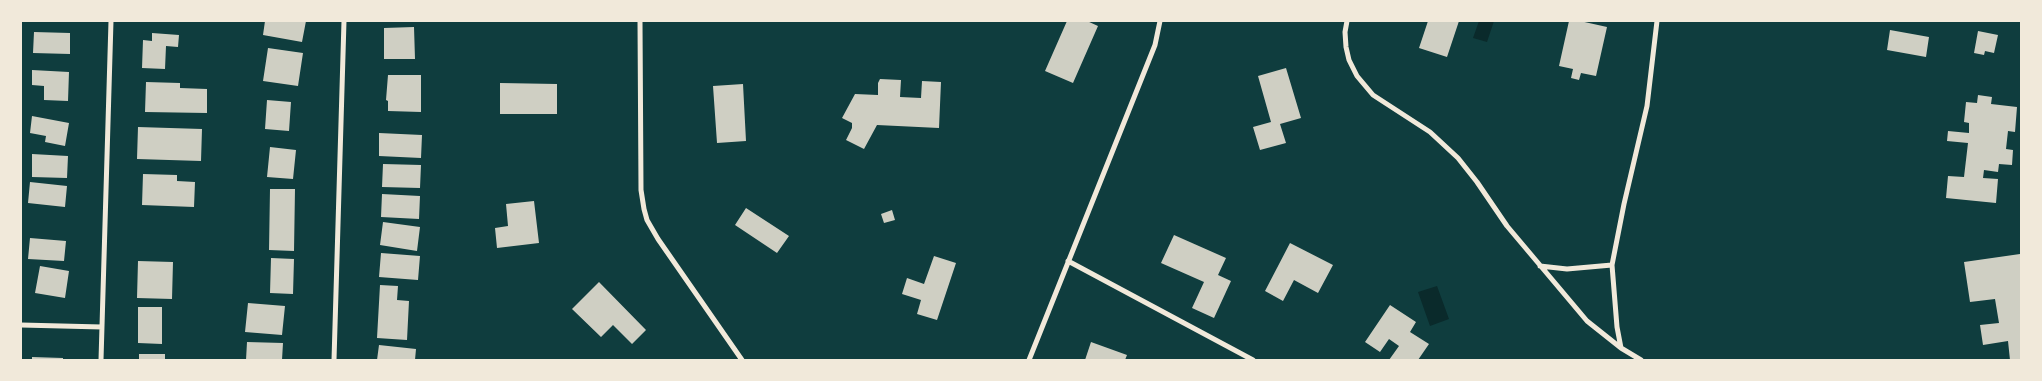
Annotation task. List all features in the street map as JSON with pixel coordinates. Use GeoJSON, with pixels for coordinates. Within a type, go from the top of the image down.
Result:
{"type":"FeatureCollection","features":[{"type":"Feature","properties":{"kind":"street"},"geometry":{"type":"LineString","coordinates":[[101,360],[110,21]]}},
{"type":"Feature","properties":{"kind":"street"},"geometry":{"type":"LineString","coordinates":[[334,360],[344,21]]}},
{"type":"Feature","properties":{"kind":"street"},"geometry":{"type":"LineString","coordinates":[[640,21],[641,190],[647,220],[658,239],[742,360]]}},
{"type":"Feature","properties":{"kind":"street"},"geometry":{"type":"LineString","coordinates":[[1029,360],[1154,45],[1160,21]]}},
{"type":"Feature","properties":{"kind":"street"},"geometry":{"type":"LineString","coordinates":[[1347,21],[1345,32],[1349,60],[1357,76],[1373,95],[1430,132],[1458,158],[1477,182],[1506,226],[1587,322],[1621,348],[1641,360]]}},
{"type":"Feature","properties":{"kind":"street"},"geometry":{"type":"LineString","coordinates":[[1621,348],[1616,327],[1612,265],[1647,106],[1657,21]]}},
{"type":"Feature","properties":{"kind":"street"},"geometry":{"type":"LineString","coordinates":[[1068,261],[1253,360]]}},
{"type":"Feature","properties":{"kind":"street"},"geometry":{"type":"LineString","coordinates":[[1540,266],[1567,269],[1612,265]]}},
{"type":"Feature","properties":{"kind":"street"},"geometry":{"type":"LineString","coordinates":[[21,325],[102,327]]}},
{"type":"Feature","properties":{"kind":"water"},"geometry":{"type":"Polygon","coordinates":[[[1479,21],[1494,21],[1487,42],[1473,38],[1479,21]]]}},
{"type":"Feature","properties":{"kind":"water"},"geometry":{"type":"Polygon","coordinates":[[[1437,286],[1449,319],[1430,326],[1418,292],[1437,286]]]}},
{"type":"Feature","properties":{"kind":"building"},"geometry":{"type":"Polygon","coordinates":[[[265,21],[306,21],[302,42],[263,35],[265,21]]]}},
{"type":"Feature","properties":{"kind":"building"},"geometry":{"type":"Polygon","coordinates":[[[1067,21],[1087,21],[1098,26],[1073,83],[1045,71],[1067,21]]]}},
{"type":"Feature","properties":{"kind":"building"},"geometry":{"type":"Polygon","coordinates":[[[1428,21],[1459,21],[1447,57],[1419,48],[1428,21]]]}},
{"type":"Feature","properties":{"kind":"building"},"geometry":{"type":"Polygon","coordinates":[[[1569,21],[1580,21],[1607,27],[1596,76],[1581,73],[1579,80],[1571,78],[1573,69],[1559,66],[1569,21]]]}},
{"type":"Feature","properties":{"kind":"building"},"geometry":{"type":"Polygon","coordinates":[[[414,27],[415,59],[384,59],[384,28],[414,27]]]}},
{"type":"Feature","properties":{"kind":"building"},"geometry":{"type":"Polygon","coordinates":[[[1890,30],[1929,37],[1926,57],[1887,50],[1890,30]]]}},
{"type":"Feature","properties":{"kind":"building"},"geometry":{"type":"Polygon","coordinates":[[[1978,31],[1998,35],[1994,53],[1985,51],[1984,55],[1974,53],[1978,31]]]}},
{"type":"Feature","properties":{"kind":"building"},"geometry":{"type":"Polygon","coordinates":[[[34,32],[70,33],[70,54],[33,53],[34,32]]]}},
{"type":"Feature","properties":{"kind":"building"},"geometry":{"type":"Polygon","coordinates":[[[152,33],[179,35],[178,47],[166,46],[165,69],[142,68],[143,40],[152,41],[152,33]]]}},
{"type":"Feature","properties":{"kind":"building"},"geometry":{"type":"Polygon","coordinates":[[[268,48],[303,53],[298,86],[263,81],[268,48]]]}},
{"type":"Feature","properties":{"kind":"building"},"geometry":{"type":"Polygon","coordinates":[[[1286,68],[1301,118],[1280,124],[1286,143],[1260,150],[1253,127],[1271,122],[1258,76],[1286,68]]]}},
{"type":"Feature","properties":{"kind":"building"},"geometry":{"type":"Polygon","coordinates":[[[32,70],[69,72],[68,101],[44,100],[44,86],[32,85],[32,70]]]}},
{"type":"Feature","properties":{"kind":"building"},"geometry":{"type":"Polygon","coordinates":[[[388,75],[421,75],[421,112],[388,111],[388,101],[386,100],[388,75]]]}},
{"type":"Feature","properties":{"kind":"building"},"geometry":{"type":"Polygon","coordinates":[[[880,79],[901,80],[900,97],[921,98],[922,81],[941,82],[939,128],[877,125],[864,149],[846,140],[852,128],[852,123],[842,118],[855,94],[878,95],[880,79]]]}},
{"type":"Feature","properties":{"kind":"building"},"geometry":{"type":"Polygon","coordinates":[[[146,82],[180,83],[180,88],[207,89],[207,113],[145,112],[146,82]]]}},
{"type":"Feature","properties":{"kind":"building"},"geometry":{"type":"Polygon","coordinates":[[[500,83],[557,84],[557,114],[500,114],[500,83]]]}},
{"type":"Feature","properties":{"kind":"building"},"geometry":{"type":"Polygon","coordinates":[[[743,84],[746,141],[717,143],[713,86],[743,84]]]}},
{"type":"Feature","properties":{"kind":"building"},"geometry":{"type":"Polygon","coordinates":[[[1978,95],[1992,97],[1991,104],[2017,107],[2015,132],[2008,131],[2006,149],[2013,150],[2012,165],[1999,164],[1998,172],[1984,170],[1983,178],[1998,179],[1996,203],[1946,198],[1948,176],[1964,177],[1968,143],[1947,141],[1948,131],[1969,133],[1969,123],[1964,122],[1966,102],[1977,103],[1978,95]]]}},
{"type":"Feature","properties":{"kind":"building"},"geometry":{"type":"Polygon","coordinates":[[[267,100],[291,102],[289,131],[265,129],[267,100]]]}},
{"type":"Feature","properties":{"kind":"building"},"geometry":{"type":"Polygon","coordinates":[[[32,116],[69,123],[65,146],[45,142],[46,136],[30,133],[32,116]]]}},
{"type":"Feature","properties":{"kind":"building"},"geometry":{"type":"Polygon","coordinates":[[[138,127],[202,129],[201,161],[137,159],[138,127]]]}},
{"type":"Feature","properties":{"kind":"building"},"geometry":{"type":"Polygon","coordinates":[[[379,133],[422,135],[421,158],[379,156],[379,133]]]}},
{"type":"Feature","properties":{"kind":"building"},"geometry":{"type":"Polygon","coordinates":[[[270,147],[296,150],[293,179],[267,177],[270,147]]]}},
{"type":"Feature","properties":{"kind":"building"},"geometry":{"type":"Polygon","coordinates":[[[32,154],[68,156],[67,178],[32,177],[32,154]]]}},
{"type":"Feature","properties":{"kind":"building"},"geometry":{"type":"Polygon","coordinates":[[[383,164],[421,165],[420,188],[382,187],[383,164]]]}},
{"type":"Feature","properties":{"kind":"building"},"geometry":{"type":"Polygon","coordinates":[[[143,174],[177,175],[177,181],[195,182],[194,207],[142,205],[143,174]]]}},
{"type":"Feature","properties":{"kind":"building"},"geometry":{"type":"Polygon","coordinates":[[[30,182],[67,186],[65,207],[28,203],[30,182]]]}},
{"type":"Feature","properties":{"kind":"building"},"geometry":{"type":"Polygon","coordinates":[[[270,189],[295,189],[294,251],[269,250],[270,189]]]}},
{"type":"Feature","properties":{"kind":"building"},"geometry":{"type":"Polygon","coordinates":[[[382,194],[420,196],[419,219],[381,217],[382,194]]]}},
{"type":"Feature","properties":{"kind":"building"},"geometry":{"type":"Polygon","coordinates":[[[534,201],[539,243],[497,248],[495,228],[508,226],[506,204],[534,201]]]}},
{"type":"Feature","properties":{"kind":"building"},"geometry":{"type":"Polygon","coordinates":[[[746,208],[789,236],[777,253],[735,225],[746,208]]]}},
{"type":"Feature","properties":{"kind":"building"},"geometry":{"type":"Polygon","coordinates":[[[892,210],[895,220],[884,223],[881,214],[892,210]]]}},
{"type":"Feature","properties":{"kind":"building"},"geometry":{"type":"Polygon","coordinates":[[[383,222],[420,227],[417,251],[380,245],[383,222]]]}},
{"type":"Feature","properties":{"kind":"building"},"geometry":{"type":"Polygon","coordinates":[[[1174,235],[1226,258],[1218,275],[1231,281],[1214,318],[1192,308],[1204,282],[1161,263],[1174,235]]]}},
{"type":"Feature","properties":{"kind":"building"},"geometry":{"type":"Polygon","coordinates":[[[30,238],[66,241],[64,261],[28,259],[30,238]]]}},
{"type":"Feature","properties":{"kind":"building"},"geometry":{"type":"Polygon","coordinates":[[[1290,243],[1333,265],[1318,293],[1294,280],[1283,301],[1265,291],[1290,243]]]}},
{"type":"Feature","properties":{"kind":"building"},"geometry":{"type":"Polygon","coordinates":[[[381,253],[420,256],[418,280],[379,277],[381,253]]]}},
{"type":"Feature","properties":{"kind":"building"},"geometry":{"type":"Polygon","coordinates":[[[2020,254],[2021,360],[2010,360],[2008,341],[1983,345],[1980,325],[1999,323],[1995,299],[1970,302],[1964,262],[2020,254]]]}},
{"type":"Feature","properties":{"kind":"building"},"geometry":{"type":"Polygon","coordinates":[[[934,256],[956,263],[937,320],[917,314],[921,300],[902,294],[907,278],[924,284],[934,256]]]}},
{"type":"Feature","properties":{"kind":"building"},"geometry":{"type":"Polygon","coordinates":[[[271,258],[294,259],[293,294],[270,293],[271,258]]]}},
{"type":"Feature","properties":{"kind":"building"},"geometry":{"type":"Polygon","coordinates":[[[138,261],[173,262],[172,299],[137,298],[138,261]]]}},
{"type":"Feature","properties":{"kind":"building"},"geometry":{"type":"Polygon","coordinates":[[[40,266],[69,271],[65,298],[35,293],[40,266]]]}},
{"type":"Feature","properties":{"kind":"building"},"geometry":{"type":"Polygon","coordinates":[[[599,282],[646,330],[632,344],[613,325],[601,337],[572,309],[599,282]]]}},
{"type":"Feature","properties":{"kind":"building"},"geometry":{"type":"Polygon","coordinates":[[[380,285],[398,286],[397,300],[409,301],[407,340],[377,338],[380,285]]]}},
{"type":"Feature","properties":{"kind":"building"},"geometry":{"type":"Polygon","coordinates":[[[248,303],[285,306],[282,335],[245,332],[248,303]]]}},
{"type":"Feature","properties":{"kind":"building"},"geometry":{"type":"Polygon","coordinates":[[[1390,305],[1416,322],[1410,332],[1429,344],[1418,360],[1389,360],[1399,346],[1389,339],[1380,352],[1365,342],[1390,305]]]}},
{"type":"Feature","properties":{"kind":"building"},"geometry":{"type":"Polygon","coordinates":[[[138,307],[162,307],[162,344],[138,343],[138,307]]]}},
{"type":"Feature","properties":{"kind":"building"},"geometry":{"type":"Polygon","coordinates":[[[247,342],[283,343],[282,360],[246,360],[247,342]]]}},
{"type":"Feature","properties":{"kind":"building"},"geometry":{"type":"Polygon","coordinates":[[[1091,342],[1127,355],[1125,360],[1085,360],[1091,342]]]}},
{"type":"Feature","properties":{"kind":"building"},"geometry":{"type":"Polygon","coordinates":[[[379,345],[416,349],[415,360],[377,360],[379,345]]]}},
{"type":"Feature","properties":{"kind":"building"},"geometry":{"type":"Polygon","coordinates":[[[139,354],[165,354],[165,360],[139,360],[139,354]]]}},
{"type":"Feature","properties":{"kind":"building"},"geometry":{"type":"Polygon","coordinates":[[[32,357],[63,358],[63,360],[32,360],[32,357]]]}}]}
